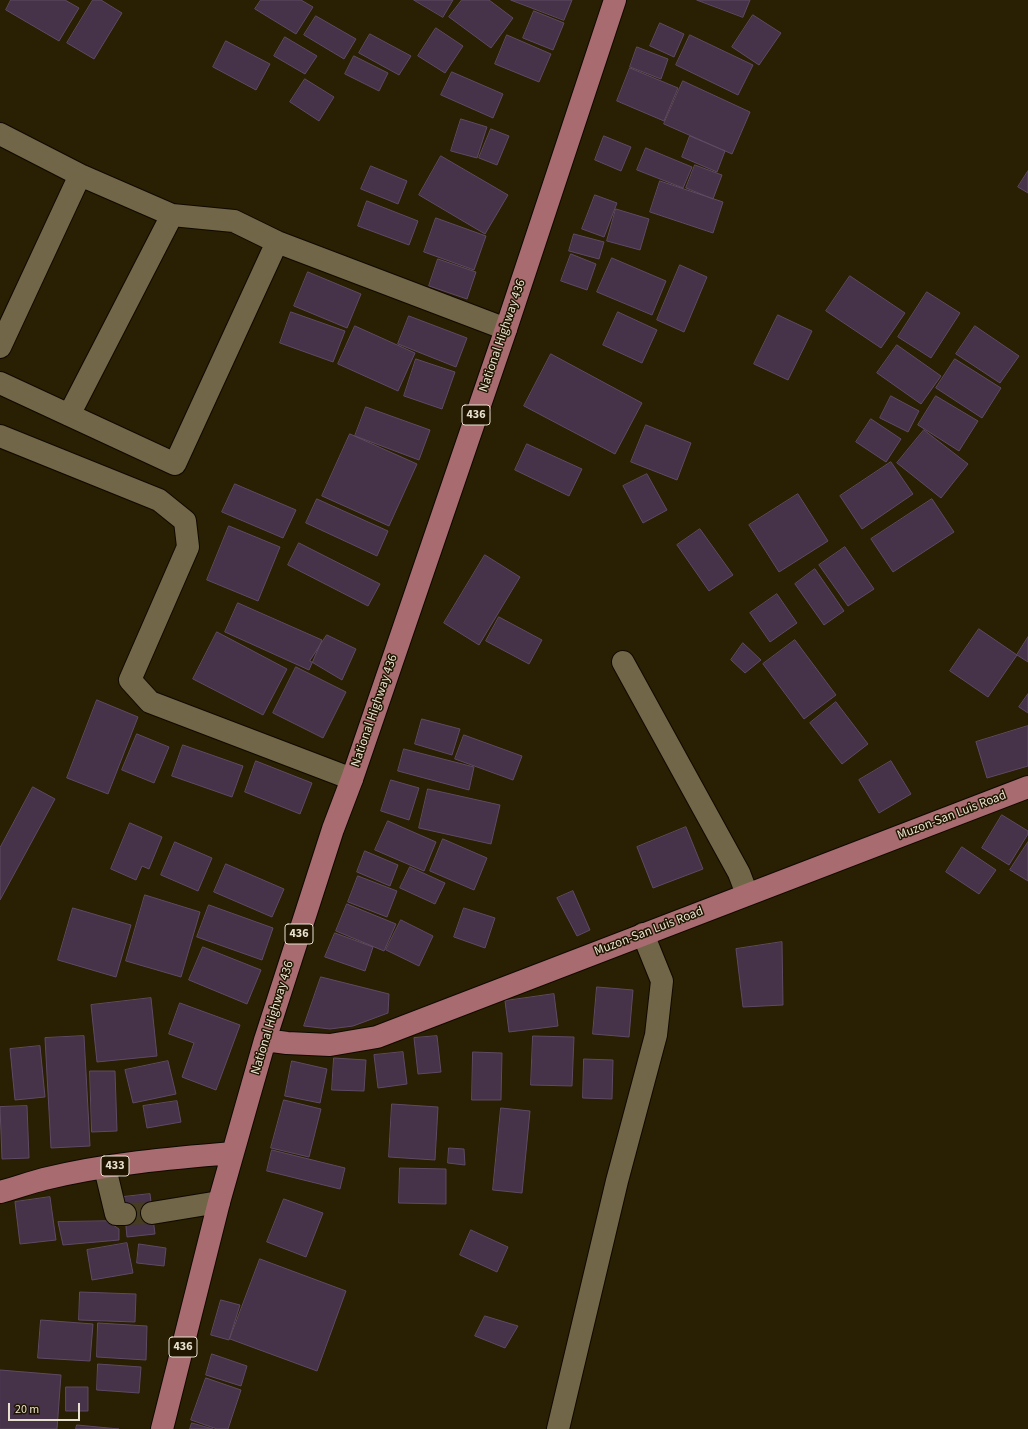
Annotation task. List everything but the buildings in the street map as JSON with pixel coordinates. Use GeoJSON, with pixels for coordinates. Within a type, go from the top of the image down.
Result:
{"type":"FeatureCollection","features":[{"type":"Feature","properties":{"kind":"main road","name":"National Highway 436"},"geometry":{"type":"LineString","coordinates":[[162,1429],[219,1202],[264,1040],[333,829],[352,779],[506,329],[615,0]]}},
{"type":"Feature","properties":{"kind":"main road","name":"Muzon-San Luis Road"},"geometry":{"type":"LineString","coordinates":[[264,1040],[287,1043],[330,1045],[377,1037],[1028,787]]}},
{"type":"Feature","properties":{"kind":"main road","name":"433"},"geometry":{"type":"LineString","coordinates":[[0,1192],[45,1179],[105,1168],[173,1158],[233,1153]]}},
{"type":"Feature","properties":{"kind":"street"},"geometry":{"type":"LineString","coordinates":[[1,136],[80,175],[172,215],[234,221],[276,242],[506,329]]}},
{"type":"Feature","properties":{"kind":"street"},"geometry":{"type":"LineString","coordinates":[[0,347],[80,175]]}},
{"type":"Feature","properties":{"kind":"street"},"geometry":{"type":"LineString","coordinates":[[69,415],[172,215]]}},
{"type":"Feature","properties":{"kind":"street"},"geometry":{"type":"LineString","coordinates":[[0,383],[175,464],[276,242]]}},
{"type":"Feature","properties":{"kind":"street"},"geometry":{"type":"LineString","coordinates":[[0,436],[159,500],[185,521],[188,547],[130,680],[150,702],[352,779]]}},
{"type":"Feature","properties":{"kind":"street"},"geometry":{"type":"LineString","coordinates":[[623,662],[739,873],[747,894]]}},
{"type":"Feature","properties":{"kind":"street"},"geometry":{"type":"LineString","coordinates":[[558,1429],[618,1181],[656,1035],[662,981],[644,934]]}},
{"type":"Feature","properties":{"kind":"street"},"geometry":{"type":"LineString","coordinates":[[105,1168],[116,1214],[125,1214]]}},
{"type":"Feature","properties":{"kind":"street"},"geometry":{"type":"LineString","coordinates":[[152,1213],[219,1202]]}},
{"type":"Feature","properties":{"kind":"tunnel"},"geometry":{"type":"LineString","coordinates":[[125,1214],[152,1213]]}}]}
